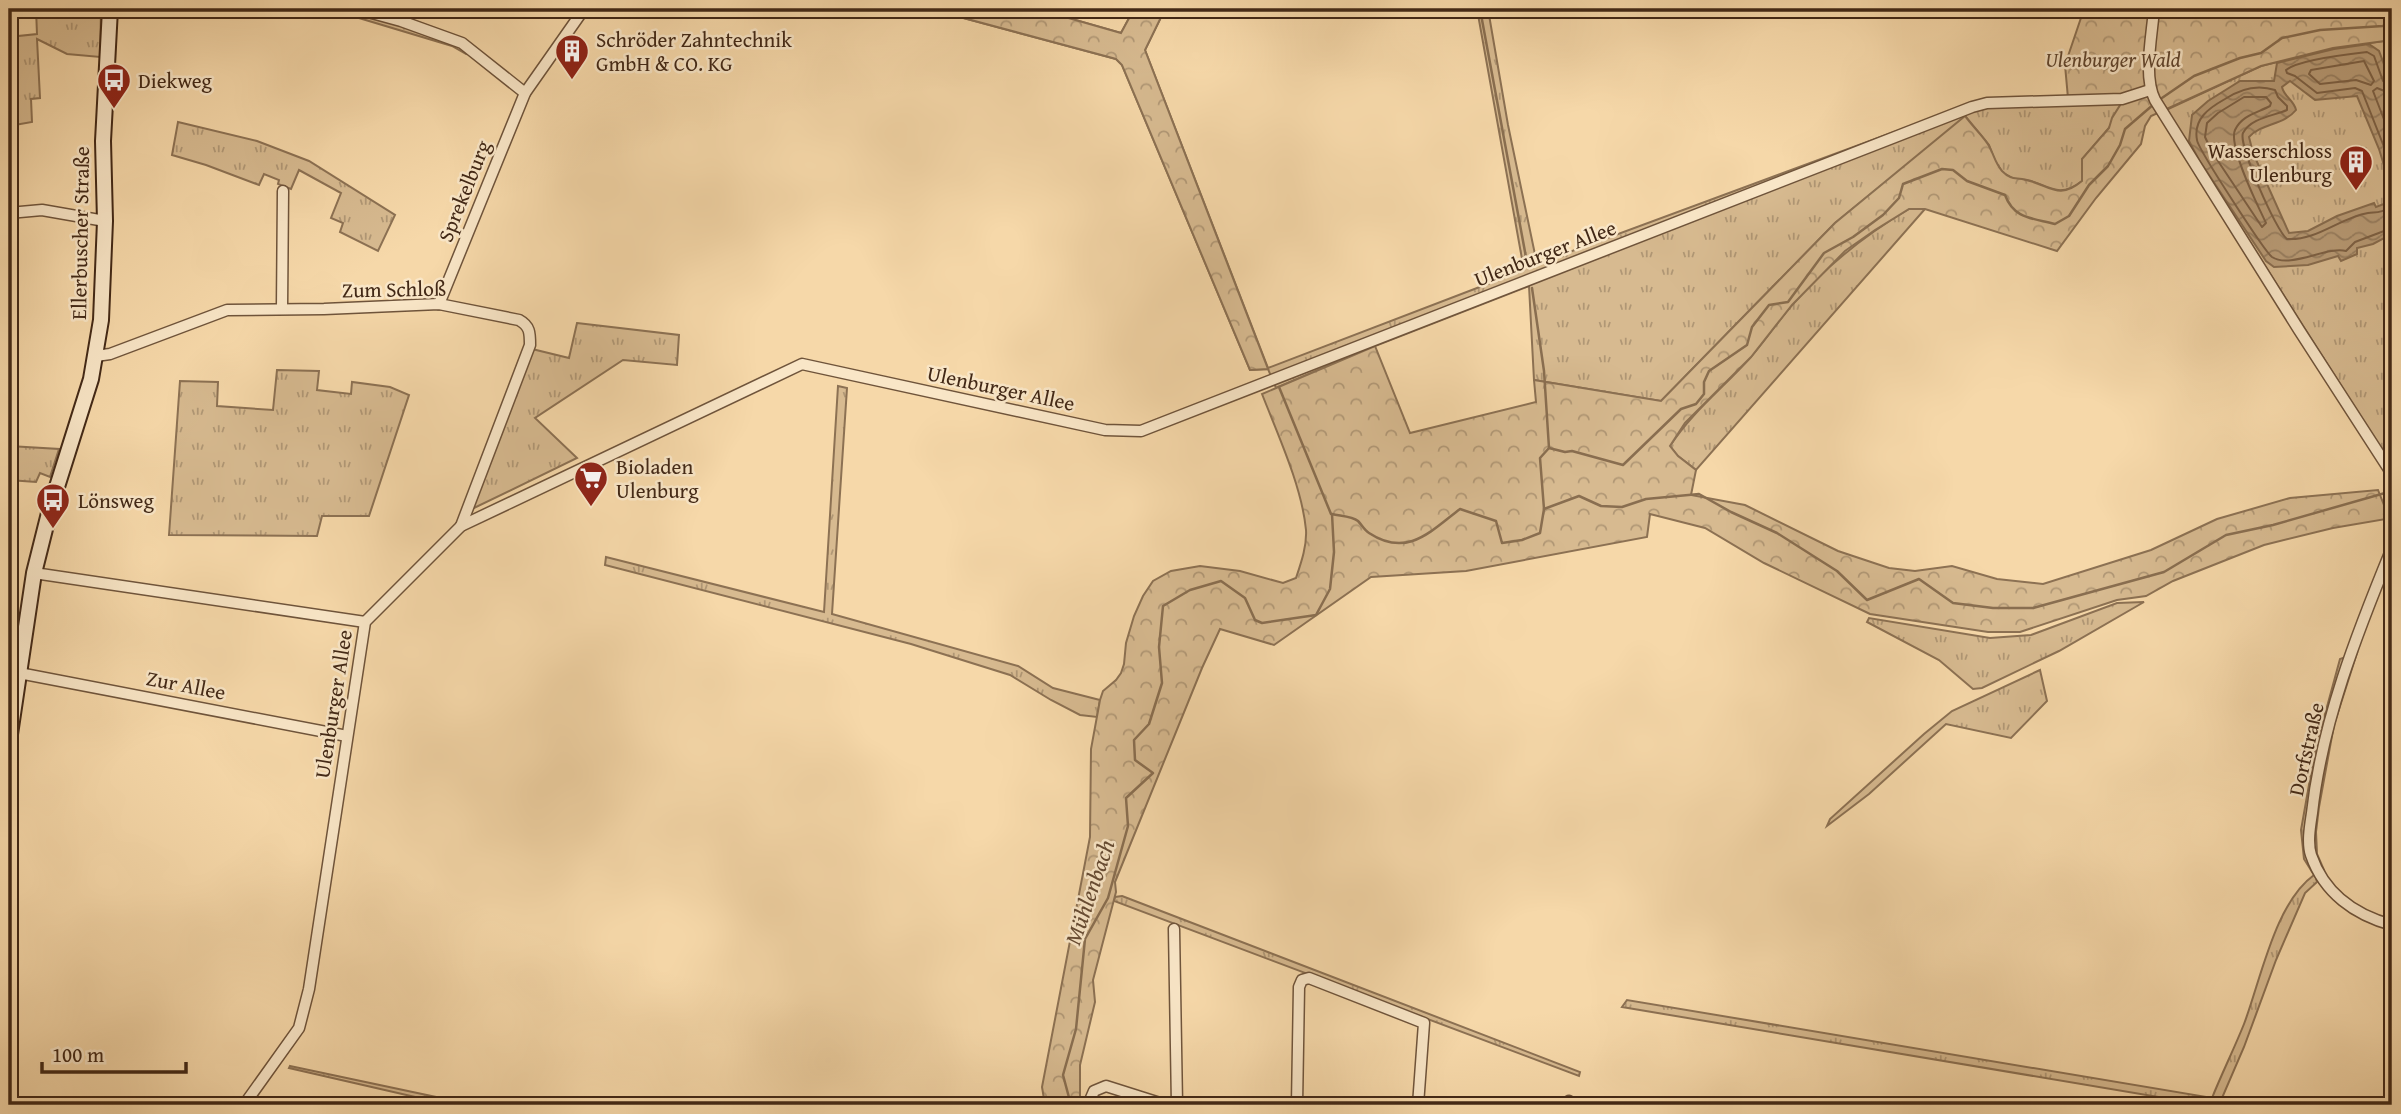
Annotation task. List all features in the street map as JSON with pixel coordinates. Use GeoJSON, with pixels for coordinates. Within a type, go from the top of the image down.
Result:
{"type":"FeatureCollection","features":[{"type":"Feature","properties":{"kind":"main road","name":"Ellerbuscher Straße"},"geometry":{"type":"LineString","coordinates":[[9,741],[34,573],[50,509],[91,379],[101,320],[105,221],[103,141],[110,9]]}},
{"type":"Feature","properties":{"kind":"street"},"geometry":{"type":"LineString","coordinates":[[357,9],[401,21],[461,43],[525,93]]}},
{"type":"Feature","properties":{"kind":"street","name":"Sprekelburg"},"geometry":{"type":"LineString","coordinates":[[439,304],[525,93],[584,9]]}},
{"type":"Feature","properties":{"kind":"street"},"geometry":{"type":"LineString","coordinates":[[2154,9],[2149,73],[2152,95],[2392,474]]}},
{"type":"Feature","properties":{"kind":"street","name":"Ulenburger Allee"},"geometry":{"type":"LineString","coordinates":[[244,1105],[299,1028],[309,989],[365,622],[461,526],[802,364],[1105,430],[1141,431],[1972,107],[1987,103],[2122,99],[2152,95]]}},
{"type":"Feature","properties":{"kind":"street"},"geometry":{"type":"LineString","coordinates":[[282,308],[283,191]]}},
{"type":"Feature","properties":{"kind":"street"},"geometry":{"type":"LineString","coordinates":[[9,213],[42,210],[105,221]]}},
{"type":"Feature","properties":{"kind":"street","name":"Zum Schloß"},"geometry":{"type":"LineString","coordinates":[[96,356],[110,354],[227,310],[439,304],[519,320],[527,324],[530,345],[461,526]]}},
{"type":"Feature","properties":{"kind":"street","name":"Dorfstraße"},"geometry":{"type":"LineString","coordinates":[[2392,548],[2340,687],[2324,743],[2310,832],[2310,853],[2321,876],[2342,903],[2373,920],[2392,925]]}},
{"type":"Feature","properties":{"kind":"street"},"geometry":{"type":"LineString","coordinates":[[34,573],[365,622]]}},
{"type":"Feature","properties":{"kind":"street","name":"Zur Allee"},"geometry":{"type":"LineString","coordinates":[[19,673],[347,736]]}},
{"type":"Feature","properties":{"kind":"street"},"geometry":{"type":"LineString","coordinates":[[1174,929],[1177,1105]]}},
{"type":"Feature","properties":{"kind":"street"},"geometry":{"type":"LineString","coordinates":[[1297,1105],[1299,987],[1302,980],[1309,978],[1424,1023],[1418,1105]]}},
{"type":"Feature","properties":{"kind":"street"},"geometry":{"type":"LineString","coordinates":[[1088,1105],[1094,1091],[1105,1086],[1166,1105]]}},
{"type":"Feature","properties":{"kind":"green space"},"geometry":{"type":"Polygon","coordinates":[[[36,9],[101,9],[100,57],[67,54],[37,39],[40,98],[31,99],[32,122],[9,126],[9,37],[37,34],[36,9]]]}},
{"type":"Feature","properties":{"kind":"green space"},"geometry":{"type":"Polygon","coordinates":[[[329,9],[383,9],[464,39],[472,45],[466,54],[452,46],[329,9]]]}},
{"type":"Feature","properties":{"kind":"green space"},"geometry":{"type":"Polygon","coordinates":[[[930,9],[1037,9],[1121,33],[1134,9],[1165,9],[1145,50],[1268,368],[1524,270],[1477,9],[1488,9],[1508,125],[1537,264],[1986,98],[2123,101],[2109,128],[2082,159],[2082,181],[2063,190],[2016,180],[2003,173],[1989,145],[1966,117],[1835,223],[1661,401],[1534,380],[1529,286],[1276,388],[1268,369],[1250,370],[1122,65],[1116,59],[930,9]]]}},
{"type":"Feature","properties":{"kind":"green space"},"geometry":{"type":"Polygon","coordinates":[[[930,9],[1037,9],[1121,33],[1134,9],[1165,9],[1145,50],[1268,369],[1250,370],[1122,65],[1116,59],[930,9]]]}},
{"type":"Feature","properties":{"kind":"green space","name":"Ulenburger Wald"},"geometry":{"type":"Polygon","coordinates":[[[2084,9],[2392,9],[2392,40],[2333,48],[2261,66],[2151,116],[2145,126],[2141,144],[2057,251],[1925,209],[1909,209],[1875,230],[1845,251],[1792,305],[1751,357],[1685,423],[1670,446],[1696,470],[1691,495],[1745,505],[1838,551],[1889,568],[1915,571],[1952,566],[1997,579],[2043,584],[2151,550],[2217,519],[2290,498],[2378,490],[2384,505],[2392,513],[2392,518],[2333,528],[2264,545],[2173,581],[2146,596],[2117,600],[2020,632],[1988,632],[1870,614],[1764,563],[1705,528],[1650,514],[1647,537],[1466,571],[1371,577],[1274,645],[1220,629],[1115,882],[1116,892],[1093,980],[1095,1002],[1080,1065],[1080,1105],[1045,1105],[1042,1087],[1090,837],[1091,749],[1100,700],[1103,691],[1121,673],[1126,643],[1143,596],[1153,581],[1171,571],[1200,566],[1240,571],[1283,583],[1296,578],[1300,566],[1306,536],[1304,513],[1288,461],[1262,394],[1375,346],[1410,433],[1536,402],[1534,380],[1661,401],[1835,223],[1965,116],[1987,143],[2000,168],[2008,176],[2060,191],[2074,187],[2082,181],[2082,159],[2109,128],[2122,102],[2068,98],[2065,65],[2084,9]]]}},
{"type":"Feature","properties":{"kind":"green space"},"geometry":{"type":"Polygon","coordinates":[[[2392,40],[2392,466],[2166,110],[2261,66],[2333,48],[2392,40]]]}},
{"type":"Feature","properties":{"kind":"green space"},"geometry":{"type":"Polygon","coordinates":[[[178,122],[257,141],[309,161],[395,215],[378,251],[340,232],[343,223],[331,218],[341,193],[299,170],[291,189],[264,174],[259,185],[172,155],[178,122]]]}},
{"type":"Feature","properties":{"kind":"green space"},"geometry":{"type":"Polygon","coordinates":[[[1909,209],[1925,209],[1696,470],[1678,456],[1670,446],[1679,434],[1750,358],[1819,276],[1877,229],[1909,209]]]}},
{"type":"Feature","properties":{"kind":"green space"},"geometry":{"type":"Polygon","coordinates":[[[577,323],[679,335],[677,365],[623,360],[535,418],[577,458],[472,509],[532,349],[569,358],[577,323]]]}},
{"type":"Feature","properties":{"kind":"green space"},"geometry":{"type":"Polygon","coordinates":[[[277,370],[319,371],[317,390],[351,394],[352,382],[390,387],[409,395],[369,516],[322,516],[317,536],[169,535],[180,381],[218,382],[217,406],[273,410],[277,370]]]}},
{"type":"Feature","properties":{"kind":"green space"},"geometry":{"type":"Polygon","coordinates":[[[838,386],[847,388],[832,614],[1018,666],[1053,688],[1100,700],[1097,717],[1080,715],[1010,675],[911,644],[605,565],[606,557],[824,612],[838,386]]]}},
{"type":"Feature","properties":{"kind":"green space"},"geometry":{"type":"Polygon","coordinates":[[[9,446],[59,449],[50,477],[40,473],[36,482],[9,480],[9,446]]]}},
{"type":"Feature","properties":{"kind":"green space"},"geometry":{"type":"Polygon","coordinates":[[[2144,602],[2059,651],[1982,688],[1973,689],[1939,660],[1867,622],[1869,618],[1990,638],[2031,635],[2117,603],[2144,602]]]}},
{"type":"Feature","properties":{"kind":"green space"},"geometry":{"type":"Polygon","coordinates":[[[2357,653],[2334,725],[2319,807],[2317,854],[2324,870],[2315,875],[2317,882],[2305,893],[2219,1105],[2206,1105],[1622,1007],[1627,1000],[2212,1098],[2244,1024],[2279,923],[2300,888],[2314,875],[2304,859],[2301,830],[2315,751],[2340,659],[2357,653]]]}},
{"type":"Feature","properties":{"kind":"green space"},"geometry":{"type":"Polygon","coordinates":[[[2040,670],[2047,701],[2011,738],[1946,724],[1869,794],[1827,826],[1830,819],[1952,711],[2040,670]]]}},
{"type":"Feature","properties":{"kind":"green space"},"geometry":{"type":"Polygon","coordinates":[[[1122,896],[1580,1072],[1579,1076],[1114,901],[1115,897],[1122,896]]]}},
{"type":"Feature","properties":{"kind":"green space"},"geometry":{"type":"Polygon","coordinates":[[[290,1066],[474,1105],[450,1105],[289,1068],[290,1066]]]}},
{"type":"Feature","properties":{"kind":"water"},"geometry":{"type":"Polygon","coordinates":[[[2369,44],[2379,51],[2392,86],[2392,234],[2373,244],[2357,248],[2357,254],[2341,261],[2338,256],[2308,265],[2274,267],[2266,261],[2199,160],[2189,141],[2192,115],[2208,101],[2240,81],[2274,81],[2277,63],[2334,49],[2369,44]],[[2290,81],[2282,87],[2296,110],[2285,119],[2254,132],[2249,137],[2253,153],[2289,233],[2308,231],[2337,216],[2374,203],[2376,207],[2384,204],[2390,185],[2379,149],[2357,96],[2315,100],[2290,81]]]}},
{"type":"Feature","properties":{"kind":"waterway"},"geometry":{"type":"LineString","coordinates":[[1480,9],[1528,268]]}},
{"type":"Feature","properties":{"kind":"waterway","name":"Mühlenbach"},"geometry":{"type":"LineString","coordinates":[[2159,100],[2194,76],[2261,53],[2282,38],[2320,30],[2383,26],[2392,19]]}},
{"type":"Feature","properties":{"kind":"waterway","name":"Mühlenbach"},"geometry":{"type":"LineString","coordinates":[[1071,1105],[1063,1075],[1076,1029],[1085,939],[1108,898],[1128,826],[1126,798],[1153,773],[1135,760],[1134,740],[1149,724],[1162,683],[1159,647],[1163,606],[1190,590],[1221,581],[1245,598],[1255,620],[1262,623],[1316,615],[1330,589],[1334,552],[1332,514],[1355,519],[1369,533],[1395,543],[1418,539],[1460,509],[1496,521],[1502,543],[1522,540],[1540,533],[1544,509],[1540,458],[1549,448],[1572,451],[1623,465],[1681,409],[1696,404],[1704,394],[1704,382],[1709,371],[1747,345],[1752,327],[1769,305],[1788,302],[1824,253],[1853,237],[1883,215],[1899,198],[1903,184],[1942,169],[1953,170],[1967,181],[2005,195],[2013,209],[2019,213],[2031,219],[2055,224],[2069,216],[2089,185],[2108,166],[2120,145],[2125,129],[2154,104]]}},
{"type":"Feature","properties":{"kind":"waterway"},"geometry":{"type":"LineString","coordinates":[[1532,288],[1544,371],[1549,448]]}},
{"type":"Feature","properties":{"kind":"waterway"},"geometry":{"type":"LineString","coordinates":[[1279,387],[1331,514]]}},
{"type":"Feature","properties":{"kind":"waterway"},"geometry":{"type":"LineString","coordinates":[[1544,509],[1579,496],[1601,506],[1622,507],[1646,499],[1699,494],[1777,533],[1837,571],[1867,600],[1919,579],[1953,603],[1993,608],[2033,608],[2164,572],[2226,535],[2273,525],[2392,491]]}},
{"type":"Feature","properties":{"kind":"place","name":"Schröder Zahntechnik GmbH & CO. KG"},"geometry":{"type":"Point","coordinates":[572,81]}},
{"type":"Feature","properties":{"kind":"place","name":"Diekweg"},"geometry":{"type":"Point","coordinates":[114,110]}},
{"type":"Feature","properties":{"kind":"place","name":"Wasserschloss Ulenburg"},"geometry":{"type":"Point","coordinates":[2356,192]}},
{"type":"Feature","properties":{"kind":"place","name":"Bioladen Ulenburg"},"geometry":{"type":"Point","coordinates":[591,508]}},
{"type":"Feature","properties":{"kind":"place","name":"Lönsweg"},"geometry":{"type":"Point","coordinates":[53,530]}}]}
